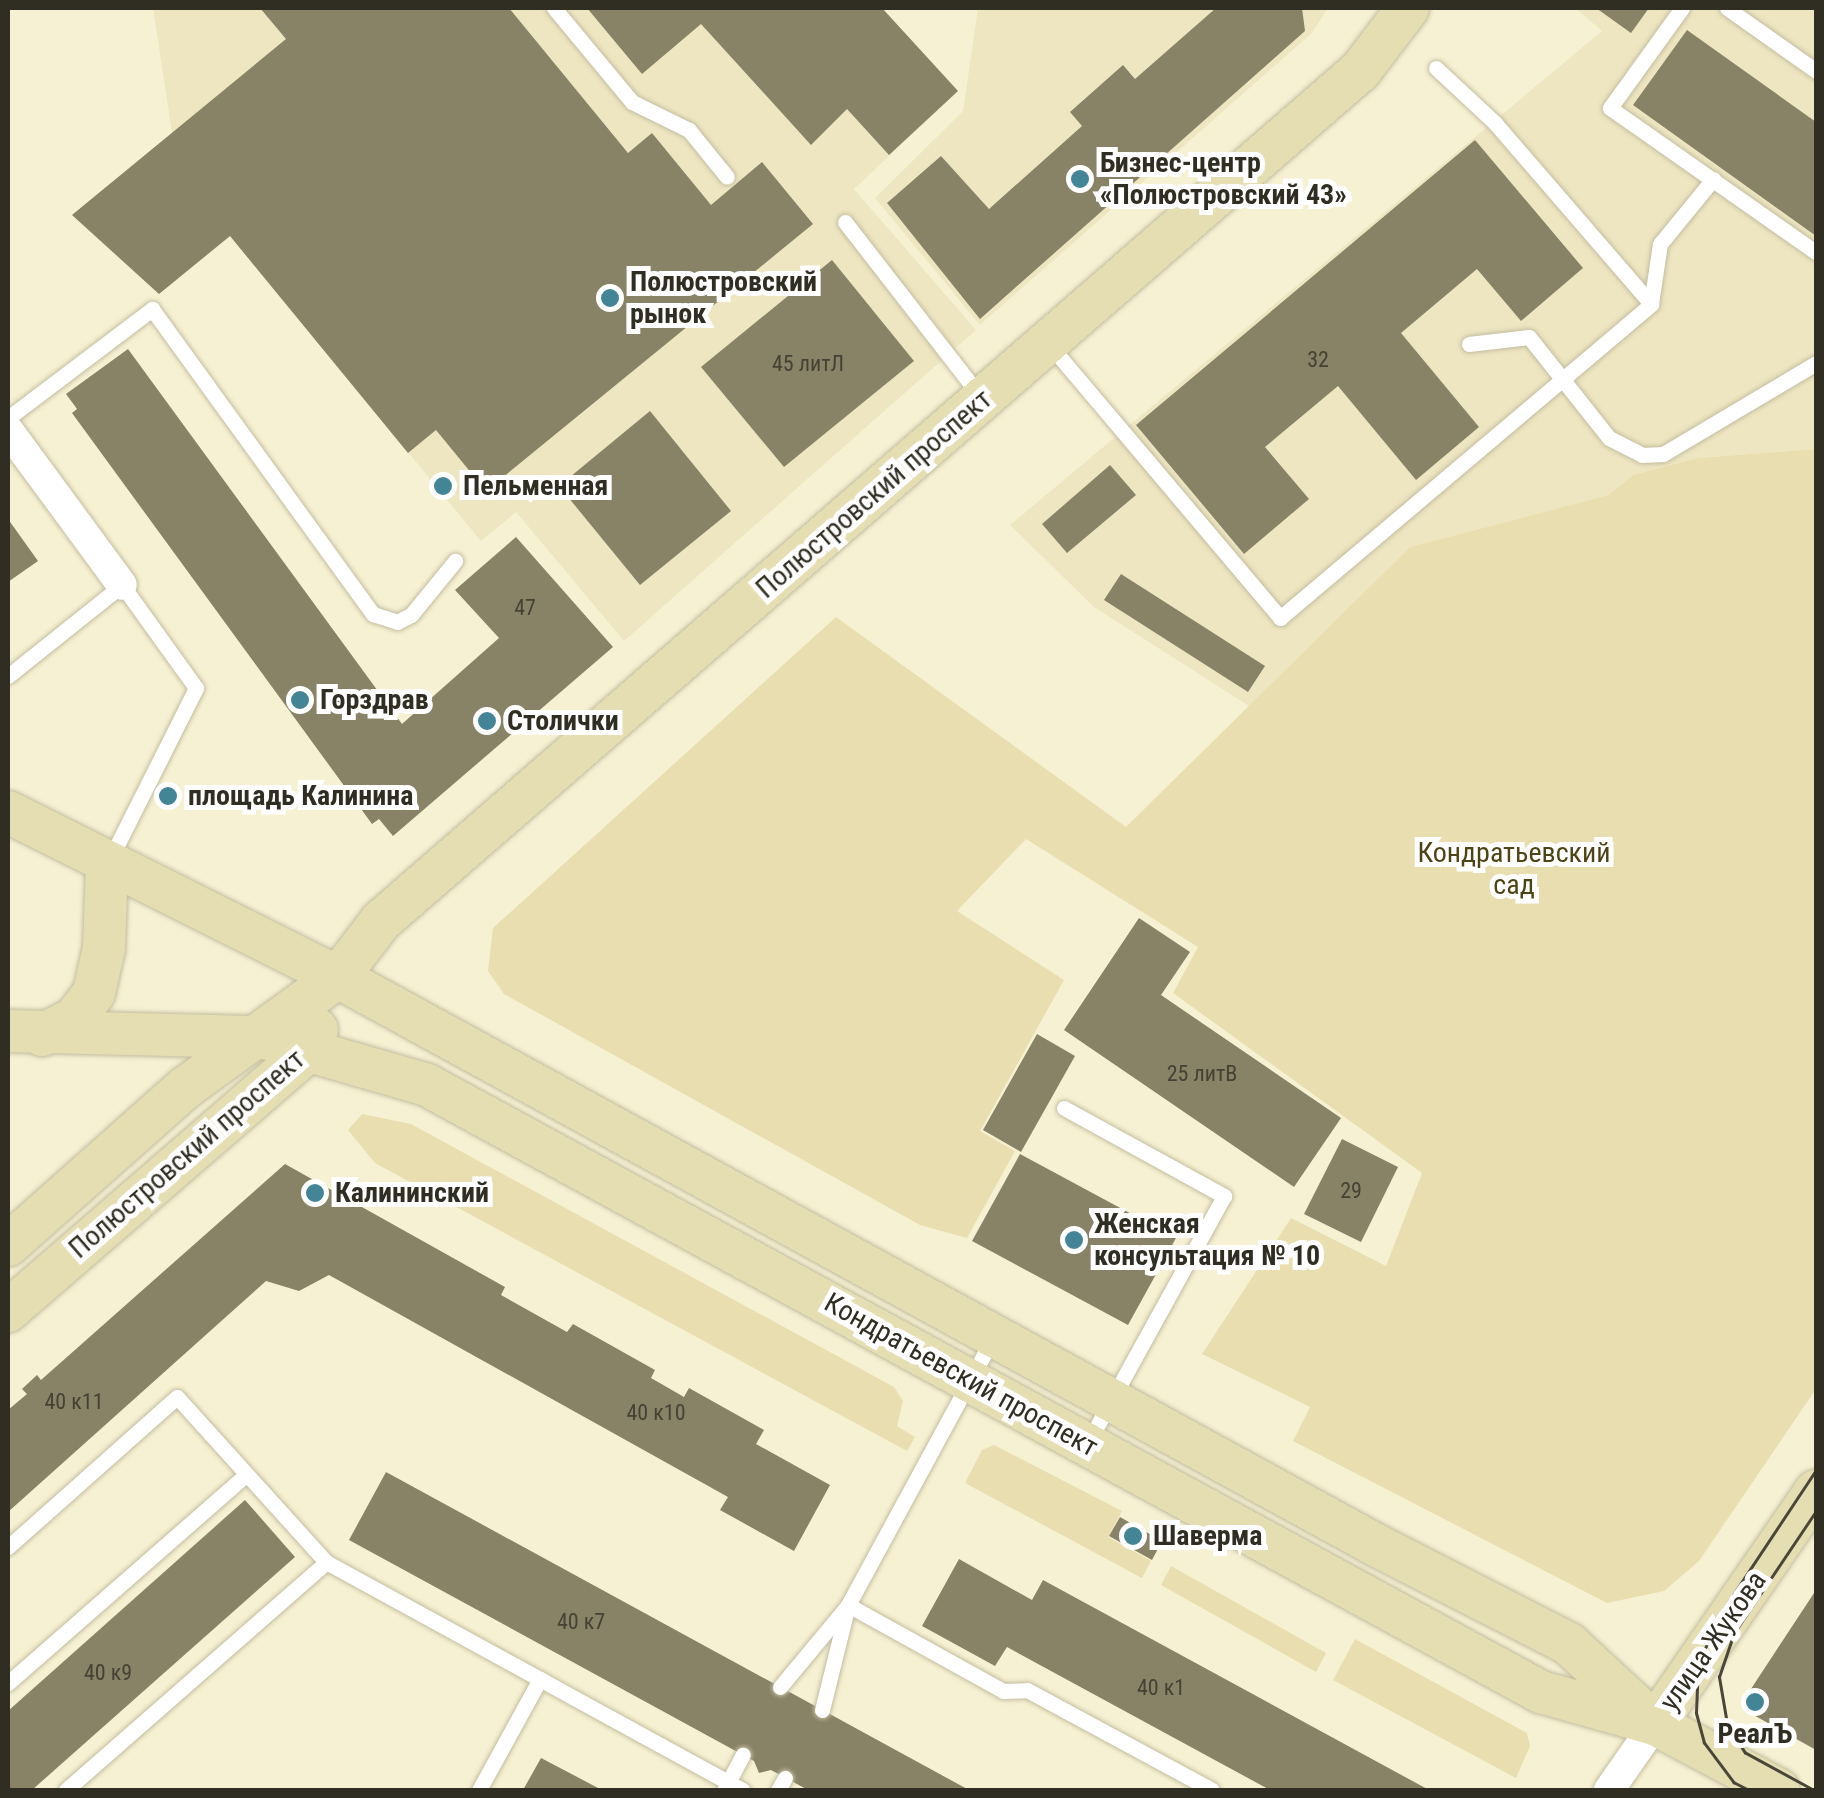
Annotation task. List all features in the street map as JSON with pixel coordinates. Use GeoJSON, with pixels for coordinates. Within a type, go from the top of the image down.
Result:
{"type":"FeatureCollection","features":[{"type":"Feature","properties":{"kind":"main road","name":"Полюстровский проспект"},"geometry":{"type":"LineString","coordinates":[[8,1245],[185,1088],[261,1037],[338,977],[381,922],[1360,71],[1408,8]]}},
{"type":"Feature","properties":{"kind":"main road"},"geometry":{"type":"LineString","coordinates":[[8,812],[27,834],[107,865],[338,977]]}},
{"type":"Feature","properties":{"kind":"main road"},"geometry":{"type":"LineString","coordinates":[[25,1033],[76,1018],[94,993],[104,948],[107,865]]}},
{"type":"Feature","properties":{"kind":"main road","name":"Полюстровский проспект"},"geometry":{"type":"LineString","coordinates":[[8,1311],[309,1050],[338,977]]}},
{"type":"Feature","properties":{"kind":"main road","name":"Кондратьевский проспект"},"geometry":{"type":"LineString","coordinates":[[338,977],[1112,1401],[1569,1644],[1656,1724]]}},
{"type":"Feature","properties":{"kind":"main road"},"geometry":{"type":"LineString","coordinates":[[25,1033],[261,1037]]}},
{"type":"Feature","properties":{"kind":"main road","name":"Кондратьевский проспект"},"geometry":{"type":"LineString","coordinates":[[261,1037],[428,1085],[1540,1692],[1656,1724],[1779,1790]]}},
{"type":"Feature","properties":{"kind":"main road","name":"улица Жукова"},"geometry":{"type":"LineString","coordinates":[[1656,1724],[1816,1492]]}},
{"type":"Feature","properties":{"kind":"street"},"geometry":{"type":"LineString","coordinates":[[8,430],[122,585]]}},
{"type":"Feature","properties":{"kind":"street","name":"улица Жукова"},"geometry":{"type":"LineString","coordinates":[[1609,1790],[1656,1724]]}},
{"type":"Feature","properties":{"kind":"lane"},"geometry":{"type":"LineString","coordinates":[[554,8],[632,102],[689,130],[727,177]]}},
{"type":"Feature","properties":{"kind":"lane"},"geometry":{"type":"LineString","coordinates":[[1682,8],[1610,108],[1816,252]]}},
{"type":"Feature","properties":{"kind":"lane"},"geometry":{"type":"LineString","coordinates":[[1727,8],[1816,71]]}},
{"type":"Feature","properties":{"kind":"lane"},"geometry":{"type":"LineString","coordinates":[[1436,68],[1495,122],[1651,304]]}},
{"type":"Feature","properties":{"kind":"lane"},"geometry":{"type":"LineString","coordinates":[[1048,343],[1280,618],[1651,304],[1660,244],[1713,179]]}},
{"type":"Feature","properties":{"kind":"lane"},"geometry":{"type":"LineString","coordinates":[[845,222],[982,400]]}},
{"type":"Feature","properties":{"kind":"lane"},"geometry":{"type":"LineString","coordinates":[[8,418],[152,308],[372,614],[397,622],[411,615],[455,561]]}},
{"type":"Feature","properties":{"kind":"lane"},"geometry":{"type":"LineString","coordinates":[[1469,344],[1529,338],[1609,438],[1642,456],[1663,454],[1816,363]]}},
{"type":"Feature","properties":{"kind":"lane"},"geometry":{"type":"LineString","coordinates":[[8,676],[122,585],[196,688],[107,865]]}},
{"type":"Feature","properties":{"kind":"lane"},"geometry":{"type":"LineString","coordinates":[[1064,1108],[1224,1196],[1087,1444]]}},
{"type":"Feature","properties":{"kind":"lane"},"geometry":{"type":"LineString","coordinates":[[780,1687],[848,1606],[994,1336]]}},
{"type":"Feature","properties":{"kind":"lane"},"geometry":{"type":"LineString","coordinates":[[8,1547],[178,1397],[326,1562],[732,1788],[744,1755]]}},
{"type":"Feature","properties":{"kind":"lane"},"geometry":{"type":"LineString","coordinates":[[8,1683],[246,1475]]}},
{"type":"Feature","properties":{"kind":"lane"},"geometry":{"type":"LineString","coordinates":[[66,1790],[326,1562]]}},
{"type":"Feature","properties":{"kind":"lane"},"geometry":{"type":"LineString","coordinates":[[822,1710],[848,1606]]}},
{"type":"Feature","properties":{"kind":"lane"},"geometry":{"type":"LineString","coordinates":[[848,1606],[1004,1691],[1028,1690],[1212,1790]]}},
{"type":"Feature","properties":{"kind":"lane"},"geometry":{"type":"LineString","coordinates":[[479,1790],[540,1679]]}},
{"type":"Feature","properties":{"kind":"shaded area"},"geometry":{"type":"Polygon","coordinates":[[[153,8],[882,8],[958,91],[854,189],[976,330],[624,641],[516,512],[481,541],[230,236],[159,294],[72,215],[172,133],[153,8]]]}},
{"type":"Feature","properties":{"kind":"shaded area"},"geometry":{"type":"Polygon","coordinates":[[[978,8],[1328,8],[1312,33],[980,325],[875,198],[963,111],[978,8]]]}},
{"type":"Feature","properties":{"kind":"shaded area"},"geometry":{"type":"Polygon","coordinates":[[[1575,8],[1816,8],[1816,449],[1698,458],[1633,475],[1610,495],[1410,547],[1249,706],[1094,607],[1010,525],[1602,31],[1575,8]]]}},
{"type":"Feature","properties":{"kind":"green space","name":"Кондратьевский сад"},"geometry":{"type":"Polygon","coordinates":[[[1816,449],[1816,1389],[1699,1561],[1664,1591],[1607,1603],[1293,1441],[1310,1407],[1202,1354],[1291,1218],[1386,1266],[1422,1173],[1173,993],[1198,947],[1026,839],[957,911],[1064,980],[980,1131],[1015,1151],[967,1238],[920,1225],[504,994],[488,971],[493,928],[836,617],[1126,827],[1410,547],[1609,495],[1633,475],[1698,458],[1816,449]]]}},
{"type":"Feature","properties":{"kind":"green space"},"geometry":{"type":"Polygon","coordinates":[[[362,1114],[411,1124],[894,1387],[903,1401],[897,1426],[915,1437],[907,1451],[375,1163],[348,1130],[362,1114]]]}},
{"type":"Feature","properties":{"kind":"green space"},"geometry":{"type":"Polygon","coordinates":[[[994,1445],[1122,1511],[1108,1537],[1151,1561],[1142,1578],[965,1483],[982,1450],[994,1445]]]}},
{"type":"Feature","properties":{"kind":"green space"},"geometry":{"type":"Polygon","coordinates":[[[1171,1566],[1326,1653],[1316,1672],[1161,1585],[1171,1566]]]}},
{"type":"Feature","properties":{"kind":"green space"},"geometry":{"type":"Polygon","coordinates":[[[1355,1639],[1527,1733],[1530,1746],[1516,1778],[1333,1680],[1355,1639]]]}},
{"type":"Feature","properties":{"kind":"building"},"geometry":{"type":"Polygon","coordinates":[[[260,8],[509,8],[628,153],[652,133],[711,205],[762,162],[813,224],[486,491],[436,430],[408,453],[230,236],[159,294],[72,215],[286,39],[260,8]]]}},
{"type":"Feature","properties":{"kind":"building"},"geometry":{"type":"Polygon","coordinates":[[[587,8],[882,8],[958,91],[889,155],[847,109],[811,145],[701,24],[642,74],[587,8]]]}},
{"type":"Feature","properties":{"kind":"building","name":"Бизнес-центр «Полюстровский 43»"},"geometry":{"type":"Polygon","coordinates":[[[1216,8],[1302,8],[1305,31],[980,319],[887,203],[941,156],[989,209],[1082,126],[1070,112],[1123,65],[1135,79],[1216,8]]]}},
{"type":"Feature","properties":{"kind":"building"},"geometry":{"type":"Polygon","coordinates":[[[1596,8],[1649,8],[1631,33],[1596,8]]]}},
{"type":"Feature","properties":{"kind":"building"},"geometry":{"type":"Polygon","coordinates":[[[1687,30],[1816,122],[1816,236],[1633,105],[1687,30]]]}},
{"type":"Feature","properties":{"kind":"building"},"geometry":{"type":"Polygon","coordinates":[[[1475,140],[1583,268],[1521,321],[1477,269],[1401,333],[1479,427],[1416,480],[1338,386],[1265,447],[1309,499],[1244,554],[1136,425],[1475,140]]]}},
{"type":"Feature","properties":{"kind":"building"},"geometry":{"type":"Polygon","coordinates":[[[832,260],[914,361],[784,467],[701,367],[832,260]]]}},
{"type":"Feature","properties":{"kind":"building"},"geometry":{"type":"Polygon","coordinates":[[[128,349],[402,724],[499,638],[455,590],[516,537],[613,647],[393,836],[379,819],[372,824],[72,413],[77,409],[66,394],[128,349]]]}},
{"type":"Feature","properties":{"kind":"building"},"geometry":{"type":"Polygon","coordinates":[[[650,411],[731,511],[640,585],[559,486],[650,411]]]}},
{"type":"Feature","properties":{"kind":"building"},"geometry":{"type":"Polygon","coordinates":[[[1110,465],[1136,495],[1067,553],[1042,524],[1110,465]]]}},
{"type":"Feature","properties":{"kind":"building"},"geometry":{"type":"Polygon","coordinates":[[[8,519],[38,561],[8,582],[8,519]]]}},
{"type":"Feature","properties":{"kind":"building"},"geometry":{"type":"Polygon","coordinates":[[[1121,574],[1265,666],[1248,692],[1104,600],[1121,574]]]}},
{"type":"Feature","properties":{"kind":"building"},"geometry":{"type":"Polygon","coordinates":[[[1139,918],[1190,952],[1161,995],[1341,1118],[1294,1187],[1064,1030],[1139,918]]]}},
{"type":"Feature","properties":{"kind":"building"},"geometry":{"type":"Polygon","coordinates":[[[1037,1034],[1075,1056],[1021,1152],[983,1130],[1037,1034]]]}},
{"type":"Feature","properties":{"kind":"building"},"geometry":{"type":"Polygon","coordinates":[[[1342,1139],[1398,1167],[1361,1242],[1304,1214],[1342,1139]]]}},
{"type":"Feature","properties":{"kind":"building","name":"Женская консультация № 10"},"geometry":{"type":"Polygon","coordinates":[[[1020,1154],[1176,1238],[1128,1325],[972,1241],[1020,1154]]]}},
{"type":"Feature","properties":{"kind":"building"},"geometry":{"type":"Polygon","coordinates":[[[285,1164],[505,1287],[501,1295],[567,1332],[573,1324],[655,1370],[651,1378],[684,1397],[689,1388],[764,1430],[756,1444],[830,1485],[794,1551],[720,1510],[728,1497],[329,1275],[299,1291],[266,1281],[8,1512],[8,1410],[27,1394],[22,1389],[37,1375],[41,1380],[285,1164]]]}},
{"type":"Feature","properties":{"kind":"building"},"geometry":{"type":"Polygon","coordinates":[[[386,1472],[969,1790],[808,1790],[771,1770],[759,1773],[754,1761],[349,1540],[386,1472]]]}},
{"type":"Feature","properties":{"kind":"building"},"geometry":{"type":"Polygon","coordinates":[[[245,1500],[295,1557],[32,1790],[8,1790],[8,1711],[245,1500]]]}},
{"type":"Feature","properties":{"kind":"building"},"geometry":{"type":"Polygon","coordinates":[[[1120,1517],[1162,1541],[1152,1560],[1109,1536],[1120,1517]]]}},
{"type":"Feature","properties":{"kind":"building"},"geometry":{"type":"Polygon","coordinates":[[[959,1559],[1032,1600],[1043,1580],[1429,1790],[1270,1790],[1007,1647],[995,1666],[922,1626],[959,1559]]]}},
{"type":"Feature","properties":{"kind":"building"},"geometry":{"type":"Polygon","coordinates":[[[1816,1590],[1816,1750],[1750,1713],[1747,1695],[1816,1590]]]}},
{"type":"Feature","properties":{"kind":"building"},"geometry":{"type":"Polygon","coordinates":[[[541,1758],[602,1790],[523,1790],[541,1758]]]}},
{"type":"Feature","properties":{"kind":"tram line"},"geometry":{"type":"LineString","coordinates":[[1748,1790],[1734,1783],[1704,1743],[1696,1713],[1698,1663],[1723,1610],[1816,1470]]}},
{"type":"Feature","properties":{"kind":"tram line"},"geometry":{"type":"LineString","coordinates":[[1813,1790],[1745,1753],[1727,1724],[1719,1677],[1734,1633],[1816,1511]]}},
{"type":"Feature","properties":{"kind":"place","name":"Бизнес-центр «Полюстровский 43»"},"geometry":{"type":"Point","coordinates":[1080,179]}},
{"type":"Feature","properties":{"kind":"place","name":"Полюстровский рынок"},"geometry":{"type":"Point","coordinates":[610,298]}},
{"type":"Feature","properties":{"kind":"place","name":"Пельменная"},"geometry":{"type":"Point","coordinates":[443,486]}},
{"type":"Feature","properties":{"kind":"place","name":"Горздрав"},"geometry":{"type":"Point","coordinates":[300,700]}},
{"type":"Feature","properties":{"kind":"place","name":"Столички"},"geometry":{"type":"Point","coordinates":[487,721]}},
{"type":"Feature","properties":{"kind":"place","name":"площадь Калинина"},"geometry":{"type":"Point","coordinates":[168,796]}},
{"type":"Feature","properties":{"kind":"place","name":"Калининский"},"geometry":{"type":"Point","coordinates":[315,1193]}},
{"type":"Feature","properties":{"kind":"place","name":"Женская консультация № 10"},"geometry":{"type":"Point","coordinates":[1074,1240]}},
{"type":"Feature","properties":{"kind":"place","name":"Шаверма"},"geometry":{"type":"Point","coordinates":[1133,1536]}},
{"type":"Feature","properties":{"kind":"place","name":"РеалЪ"},"geometry":{"type":"Point","coordinates":[1755,1702]}}]}
